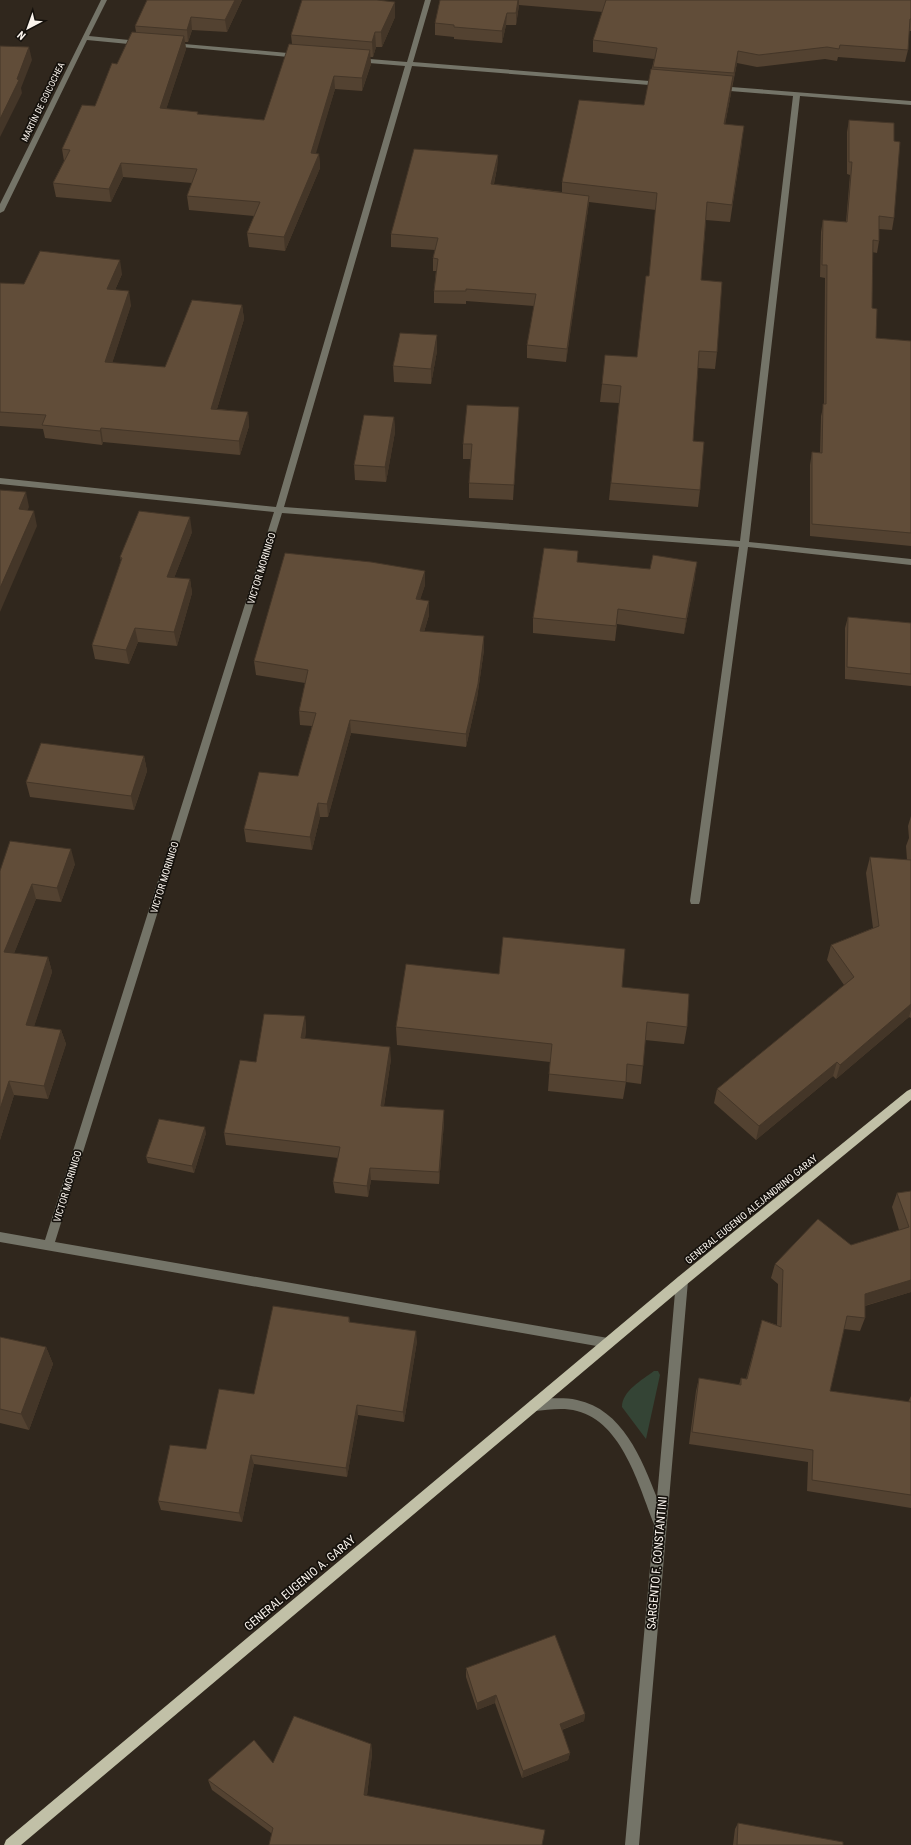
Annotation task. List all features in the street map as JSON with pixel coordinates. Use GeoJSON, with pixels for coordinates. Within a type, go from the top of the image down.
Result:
{"type":"FeatureCollection","features":[{"type":"Feature","properties":{"kind":"main road","name":"GENERAL EUGENIO ALEJANDRINO GARAY"},"geometry":{"type":"LineString","coordinates":[[608,1343],[911,1094]]}},
{"type":"Feature","properties":{"kind":"main road","name":"GENERAL EUGENIO A. GARAY"},"geometry":{"type":"LineString","coordinates":[[11,1845],[608,1343]]}},
{"type":"Feature","properties":{"kind":"street","name":"MARTÍN DE GOICOCHEA"},"geometry":{"type":"LineString","coordinates":[[0,212],[84,38],[104,0]]}},
{"type":"Feature","properties":{"kind":"street","name":"VICTOR MORINIGO"},"geometry":{"type":"LineString","coordinates":[[49,1244],[279,510],[428,0]]}},
{"type":"Feature","properties":{"kind":"street"},"geometry":{"type":"LineString","coordinates":[[84,38],[148,44]]}},
{"type":"Feature","properties":{"kind":"street"},"geometry":{"type":"LineString","coordinates":[[164,45],[306,56]]}},
{"type":"Feature","properties":{"kind":"street"},"geometry":{"type":"LineString","coordinates":[[346,59],[670,85]]}},
{"type":"Feature","properties":{"kind":"street"},"geometry":{"type":"LineString","coordinates":[[710,88],[911,103]]}},
{"type":"Feature","properties":{"kind":"street"},"geometry":{"type":"LineString","coordinates":[[695,901],[744,544],[797,95]]}},
{"type":"Feature","properties":{"kind":"street"},"geometry":{"type":"LineString","coordinates":[[0,481],[279,510],[744,544],[911,562]]}},
{"type":"Feature","properties":{"kind":"street"},"geometry":{"type":"LineString","coordinates":[[0,1237],[49,1244],[608,1343]]}},
{"type":"Feature","properties":{"kind":"street","name":"SARGENTO F. CONSTANTINI"},"geometry":{"type":"LineString","coordinates":[[632,1845],[682,1281]]}},
{"type":"Feature","properties":{"kind":"street"},"geometry":{"type":"LineString","coordinates":[[534,1405],[579,1405],[599,1415],[622,1438],[643,1476],[660,1524]]}},
{"type":"Feature","properties":{"kind":"green space"},"geometry":{"type":"Polygon","coordinates":[[[654,1371],[658,1371],[660,1375],[646,1439],[622,1407],[625,1396],[629,1391],[654,1371]]]}},
{"type":"Feature","properties":{"kind":"building"},"geometry":{"type":"Polygon","coordinates":[[[147,0],[235,0],[225,20],[191,17],[187,30],[135,26],[147,0]]]}},
{"type":"Feature","properties":{"kind":"building"},"geometry":{"type":"Polygon","coordinates":[[[302,0],[377,0],[395,2],[381,32],[375,32],[372,42],[291,35],[302,0]]]}},
{"type":"Feature","properties":{"kind":"building"},"geometry":{"type":"Polygon","coordinates":[[[440,0],[518,0],[516,13],[507,13],[502,31],[454,27],[454,25],[435,23],[440,0]]]}},
{"type":"Feature","properties":{"kind":"building"},"geometry":{"type":"Polygon","coordinates":[[[606,0],[911,0],[908,50],[840,45],[839,49],[827,47],[759,55],[738,51],[734,73],[653,67],[657,48],[593,40],[606,0]]]}},
{"type":"Feature","properties":{"kind":"building"},"geometry":{"type":"Polygon","coordinates":[[[132,32],[184,36],[160,108],[198,112],[197,114],[264,120],[289,44],[370,50],[362,78],[334,76],[311,153],[319,154],[284,237],[247,233],[260,202],[187,196],[197,169],[121,163],[109,189],[53,183],[70,150],[62,149],[82,105],[95,106],[112,63],[117,64],[132,32]]]}},
{"type":"Feature","properties":{"kind":"building"},"geometry":{"type":"Polygon","coordinates":[[[0,46],[29,47],[17,79],[19,80],[0,119],[0,46]]]}},
{"type":"Feature","properties":{"kind":"building"},"geometry":{"type":"Polygon","coordinates":[[[651,69],[733,76],[724,124],[744,126],[732,205],[707,202],[701,280],[722,282],[717,352],[699,351],[693,441],[704,442],[700,490],[611,483],[621,386],[602,384],[605,355],[637,357],[646,276],[649,276],[657,193],[562,182],[579,100],[644,105],[651,69]]]}},
{"type":"Feature","properties":{"kind":"building"},"geometry":{"type":"Polygon","coordinates":[[[849,120],[894,123],[894,141],[900,142],[894,218],[879,216],[879,241],[873,240],[872,308],[877,309],[876,338],[911,341],[911,533],[812,524],[812,452],[822,453],[823,404],[826,404],[827,265],[822,265],[823,220],[847,222],[852,162],[849,162],[849,120]]]}},
{"type":"Feature","properties":{"kind":"building"},"geometry":{"type":"Polygon","coordinates":[[[414,149],[498,155],[491,184],[589,196],[567,349],[527,345],[536,294],[466,289],[466,291],[434,291],[438,259],[433,258],[438,238],[391,234],[414,149]]]}},
{"type":"Feature","properties":{"kind":"building"},"geometry":{"type":"Polygon","coordinates":[[[40,251],[120,260],[107,289],[129,291],[105,362],[165,367],[192,300],[242,305],[211,409],[248,412],[239,441],[101,428],[100,431],[42,425],[46,415],[0,412],[0,283],[24,284],[40,251]]]}},
{"type":"Feature","properties":{"kind":"building"},"geometry":{"type":"Polygon","coordinates":[[[400,333],[437,335],[431,369],[393,366],[400,333]]]}},
{"type":"Feature","properties":{"kind":"building"},"geometry":{"type":"Polygon","coordinates":[[[467,405],[519,407],[514,485],[469,483],[472,444],[463,444],[467,405]]]}},
{"type":"Feature","properties":{"kind":"building"},"geometry":{"type":"Polygon","coordinates":[[[364,415],[394,417],[385,467],[354,465],[364,415]]]}},
{"type":"Feature","properties":{"kind":"building"},"geometry":{"type":"Polygon","coordinates":[[[0,490],[26,492],[19,509],[34,511],[0,588],[0,490]]]}},
{"type":"Feature","properties":{"kind":"building"},"geometry":{"type":"Polygon","coordinates":[[[139,511],[190,517],[167,577],[190,579],[174,632],[135,628],[126,650],[92,645],[122,558],[120,557],[139,511]]]}},
{"type":"Feature","properties":{"kind":"building"},"geometry":{"type":"Polygon","coordinates":[[[544,548],[578,551],[577,562],[650,569],[653,555],[697,562],[686,619],[618,609],[616,626],[533,618],[544,548]]]}},
{"type":"Feature","properties":{"kind":"building"},"geometry":{"type":"Polygon","coordinates":[[[285,553],[371,562],[425,571],[416,599],[429,601],[420,631],[484,636],[478,684],[466,734],[350,720],[327,804],[318,803],[310,837],[244,829],[259,772],[298,776],[316,713],[299,711],[308,670],[254,661],[285,553]]]}},
{"type":"Feature","properties":{"kind":"building"},"geometry":{"type":"Polygon","coordinates":[[[848,617],[911,623],[911,674],[847,667],[848,617]]]}},
{"type":"Feature","properties":{"kind":"building"},"geometry":{"type":"Polygon","coordinates":[[[41,743],[144,756],[131,796],[26,782],[41,743]]]}},
{"type":"Feature","properties":{"kind":"building"},"geometry":{"type":"Polygon","coordinates":[[[10,841],[71,849],[57,888],[32,884],[4,952],[48,957],[26,1025],[61,1030],[44,1086],[9,1081],[0,1109],[0,871],[10,841]]]}},
{"type":"Feature","properties":{"kind":"building"},"geometry":{"type":"Polygon","coordinates":[[[870,857],[911,860],[911,1004],[840,1065],[837,1062],[759,1126],[717,1089],[854,977],[831,945],[879,926],[870,857]]]}},
{"type":"Feature","properties":{"kind":"building"},"geometry":{"type":"Polygon","coordinates":[[[503,937],[625,949],[622,987],[689,994],[687,1027],[647,1022],[643,1066],[627,1064],[626,1082],[549,1074],[552,1044],[396,1027],[406,964],[499,974],[503,937]]]}},
{"type":"Feature","properties":{"kind":"building"},"geometry":{"type":"Polygon","coordinates":[[[264,1014],[305,1016],[301,1038],[390,1047],[381,1106],[444,1110],[439,1172],[370,1168],[367,1186],[333,1182],[340,1147],[224,1133],[240,1060],[256,1062],[264,1014]]]}},
{"type":"Feature","properties":{"kind":"building"},"geometry":{"type":"Polygon","coordinates":[[[159,1119],[205,1127],[192,1166],[146,1157],[159,1119]]]}},
{"type":"Feature","properties":{"kind":"building"},"geometry":{"type":"Polygon","coordinates":[[[911,1191],[911,1280],[865,1294],[865,1318],[847,1316],[830,1391],[911,1402],[911,1495],[812,1480],[813,1450],[692,1432],[699,1378],[741,1385],[741,1378],[747,1379],[762,1320],[781,1327],[783,1270],[775,1264],[818,1219],[851,1245],[909,1227],[897,1193],[911,1191]]]}},
{"type":"Feature","properties":{"kind":"building"},"geometry":{"type":"Polygon","coordinates":[[[273,1306],[349,1317],[349,1322],[416,1331],[403,1412],[357,1405],[346,1468],[251,1455],[239,1513],[158,1501],[170,1445],[206,1449],[219,1389],[254,1394],[273,1306]]]}},
{"type":"Feature","properties":{"kind":"building"},"geometry":{"type":"Polygon","coordinates":[[[0,1337],[46,1347],[21,1414],[0,1409],[0,1337]]]}},
{"type":"Feature","properties":{"kind":"building"},"geometry":{"type":"Polygon","coordinates":[[[555,1635],[585,1714],[560,1724],[570,1753],[523,1771],[496,1695],[477,1703],[466,1668],[555,1635]]]}},
{"type":"Feature","properties":{"kind":"building"},"geometry":{"type":"Polygon","coordinates":[[[294,1716],[371,1744],[364,1795],[545,1830],[542,1845],[269,1845],[273,1828],[208,1780],[254,1740],[273,1763],[294,1716]]]}},
{"type":"Feature","properties":{"kind":"building"},"geometry":{"type":"Polygon","coordinates":[[[738,1823],[843,1842],[843,1845],[737,1845],[738,1823]]]}}]}
